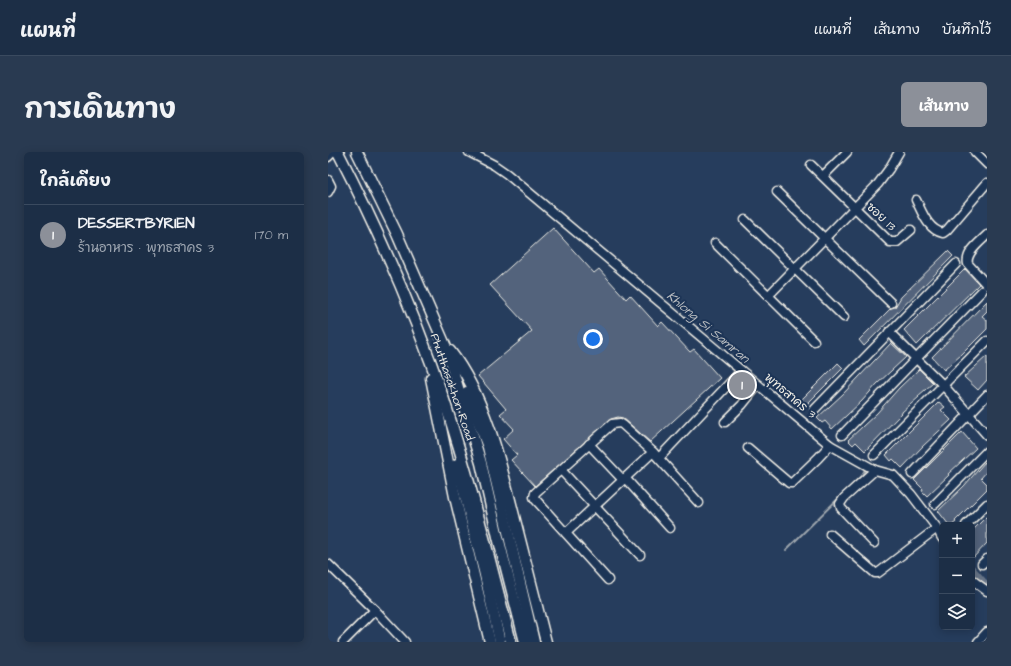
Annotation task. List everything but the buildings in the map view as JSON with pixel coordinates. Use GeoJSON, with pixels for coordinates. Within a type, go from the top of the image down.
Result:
{"type":"FeatureCollection","features":[{"type":"Feature","properties":{"kind":"main road","name":"Phutthasakhon Road"},"geometry":{"type":"LineString","coordinates":[[338,152],[371,217],[407,300],[443,398],[462,459],[511,642]]}},
{"type":"Feature","properties":{"kind":"main road","name":"Phutthasakhon Road"},"geometry":{"type":"LineString","coordinates":[[357,152],[397,234],[445,345],[481,463],[525,642]]}},
{"type":"Feature","properties":{"kind":"main road"},"geometry":{"type":"LineString","coordinates":[[445,345],[464,386],[488,447],[534,642]]}},
{"type":"Feature","properties":{"kind":"main road"},"geometry":{"type":"LineString","coordinates":[[445,345],[458,363],[482,408],[496,449],[505,476],[546,642]]}},
{"type":"Feature","properties":{"kind":"main road"},"geometry":{"type":"LineString","coordinates":[[426,350],[452,444],[500,642]]}},
{"type":"Feature","properties":{"kind":"main road"},"geometry":{"type":"LineString","coordinates":[[426,350],[452,482],[490,642]]}},
{"type":"Feature","properties":{"kind":"street"},"geometry":{"type":"LineString","coordinates":[[328,157],[333,152]]}},
{"type":"Feature","properties":{"kind":"street","name":"พุทธสาคร 3"},"geometry":{"type":"LineString","coordinates":[[469,152],[507,174],[830,445],[875,470],[893,475],[911,494],[939,532]]}},
{"type":"Feature","properties":{"kind":"street"},"geometry":{"type":"LineString","coordinates":[[823,176],[847,152]]}},
{"type":"Feature","properties":{"kind":"street"},"geometry":{"type":"LineString","coordinates":[[768,296],[878,184],[899,152]]}},
{"type":"Feature","properties":{"kind":"street"},"geometry":{"type":"LineString","coordinates":[[975,152],[987,164]]}},
{"type":"Feature","properties":{"kind":"street","name":"ซอย 13"},"geometry":{"type":"LineString","coordinates":[[811,165],[890,242],[897,242],[911,230]]}},
{"type":"Feature","properties":{"kind":"street"},"geometry":{"type":"LineString","coordinates":[[328,180],[331,186],[328,192]]}},
{"type":"Feature","properties":{"kind":"street"},"geometry":{"type":"LineString","coordinates":[[916,200],[928,222],[939,232],[943,233],[987,183]]}},
{"type":"Feature","properties":{"kind":"street"},"geometry":{"type":"LineString","coordinates":[[777,192],[891,303]]}},
{"type":"Feature","properties":{"kind":"street"},"geometry":{"type":"LineString","coordinates":[[745,220],[844,317]]}},
{"type":"Feature","properties":{"kind":"street"},"geometry":{"type":"LineString","coordinates":[[842,435],[985,288],[968,264],[967,260],[968,255],[987,235]]}},
{"type":"Feature","properties":{"kind":"street"},"geometry":{"type":"LineString","coordinates":[[715,243],[814,341]]}},
{"type":"Feature","properties":{"kind":"street"},"geometry":{"type":"LineString","coordinates":[[816,409],[956,264]]}},
{"type":"Feature","properties":{"kind":"street"},"geometry":{"type":"LineString","coordinates":[[889,332],[943,386],[987,435]]}},
{"type":"Feature","properties":{"kind":"street"},"geometry":{"type":"LineString","coordinates":[[874,455],[987,341]]}},
{"type":"Feature","properties":{"kind":"street"},"geometry":{"type":"LineString","coordinates":[[566,533],[624,479],[656,455],[741,371]]}},
{"type":"Feature","properties":{"kind":"street"},"geometry":{"type":"LineString","coordinates":[[725,422],[742,405],[758,385]]}},
{"type":"Feature","properties":{"kind":"street"},"geometry":{"type":"LineString","coordinates":[[912,474],[987,395]]}},
{"type":"Feature","properties":{"kind":"street"},"geometry":{"type":"LineString","coordinates":[[608,580],[534,497],[535,493],[612,424],[620,423],[656,455],[699,502]]}},
{"type":"Feature","properties":{"kind":"street"},"geometry":{"type":"LineString","coordinates":[[589,444],[670,528]]}},
{"type":"Feature","properties":{"kind":"street"},"geometry":{"type":"LineString","coordinates":[[748,448],[789,483],[792,483],[830,445]]}},
{"type":"Feature","properties":{"kind":"street"},"geometry":{"type":"LineString","coordinates":[[935,504],[987,451]]}},
{"type":"Feature","properties":{"kind":"street"},"geometry":{"type":"LineString","coordinates":[[561,470],[640,555]]}},
{"type":"Feature","properties":{"kind":"street"},"geometry":{"type":"LineString","coordinates":[[874,543],[841,508],[840,504],[844,498],[875,470]]}},
{"type":"Feature","properties":{"kind":"street"},"geometry":{"type":"LineString","coordinates":[[969,522],[987,504]]}},
{"type":"Feature","properties":{"kind":"street"},"geometry":{"type":"LineString","coordinates":[[830,534],[875,573],[878,573],[937,528]]}},
{"type":"Feature","properties":{"kind":"street"},"geometry":{"type":"LineString","coordinates":[[328,564],[405,642]]}},
{"type":"Feature","properties":{"kind":"street"},"geometry":{"type":"LineString","coordinates":[[975,582],[987,591]]}},
{"type":"Feature","properties":{"kind":"street"},"geometry":{"type":"LineString","coordinates":[[343,642],[375,610]]}},
{"type":"Feature","properties":{"kind":"street"},"geometry":{"type":"LineString","coordinates":[[978,642],[987,632]]}},
{"type":"Feature","properties":{"kind":"waterway"},"geometry":{"type":"LineString","coordinates":[[786,550],[862,475],[866,468]]}},
{"type":"Feature","properties":{"kind":"waterway","name":"Khlong Si Samran"},"geometry":{"type":"LineString","coordinates":[[975,571],[987,585]]}},
{"type":"Feature","properties":{"kind":"place","name":"DESSERTBYRIEN"},"geometry":{"type":"Point","coordinates":[742,385]}}]}
